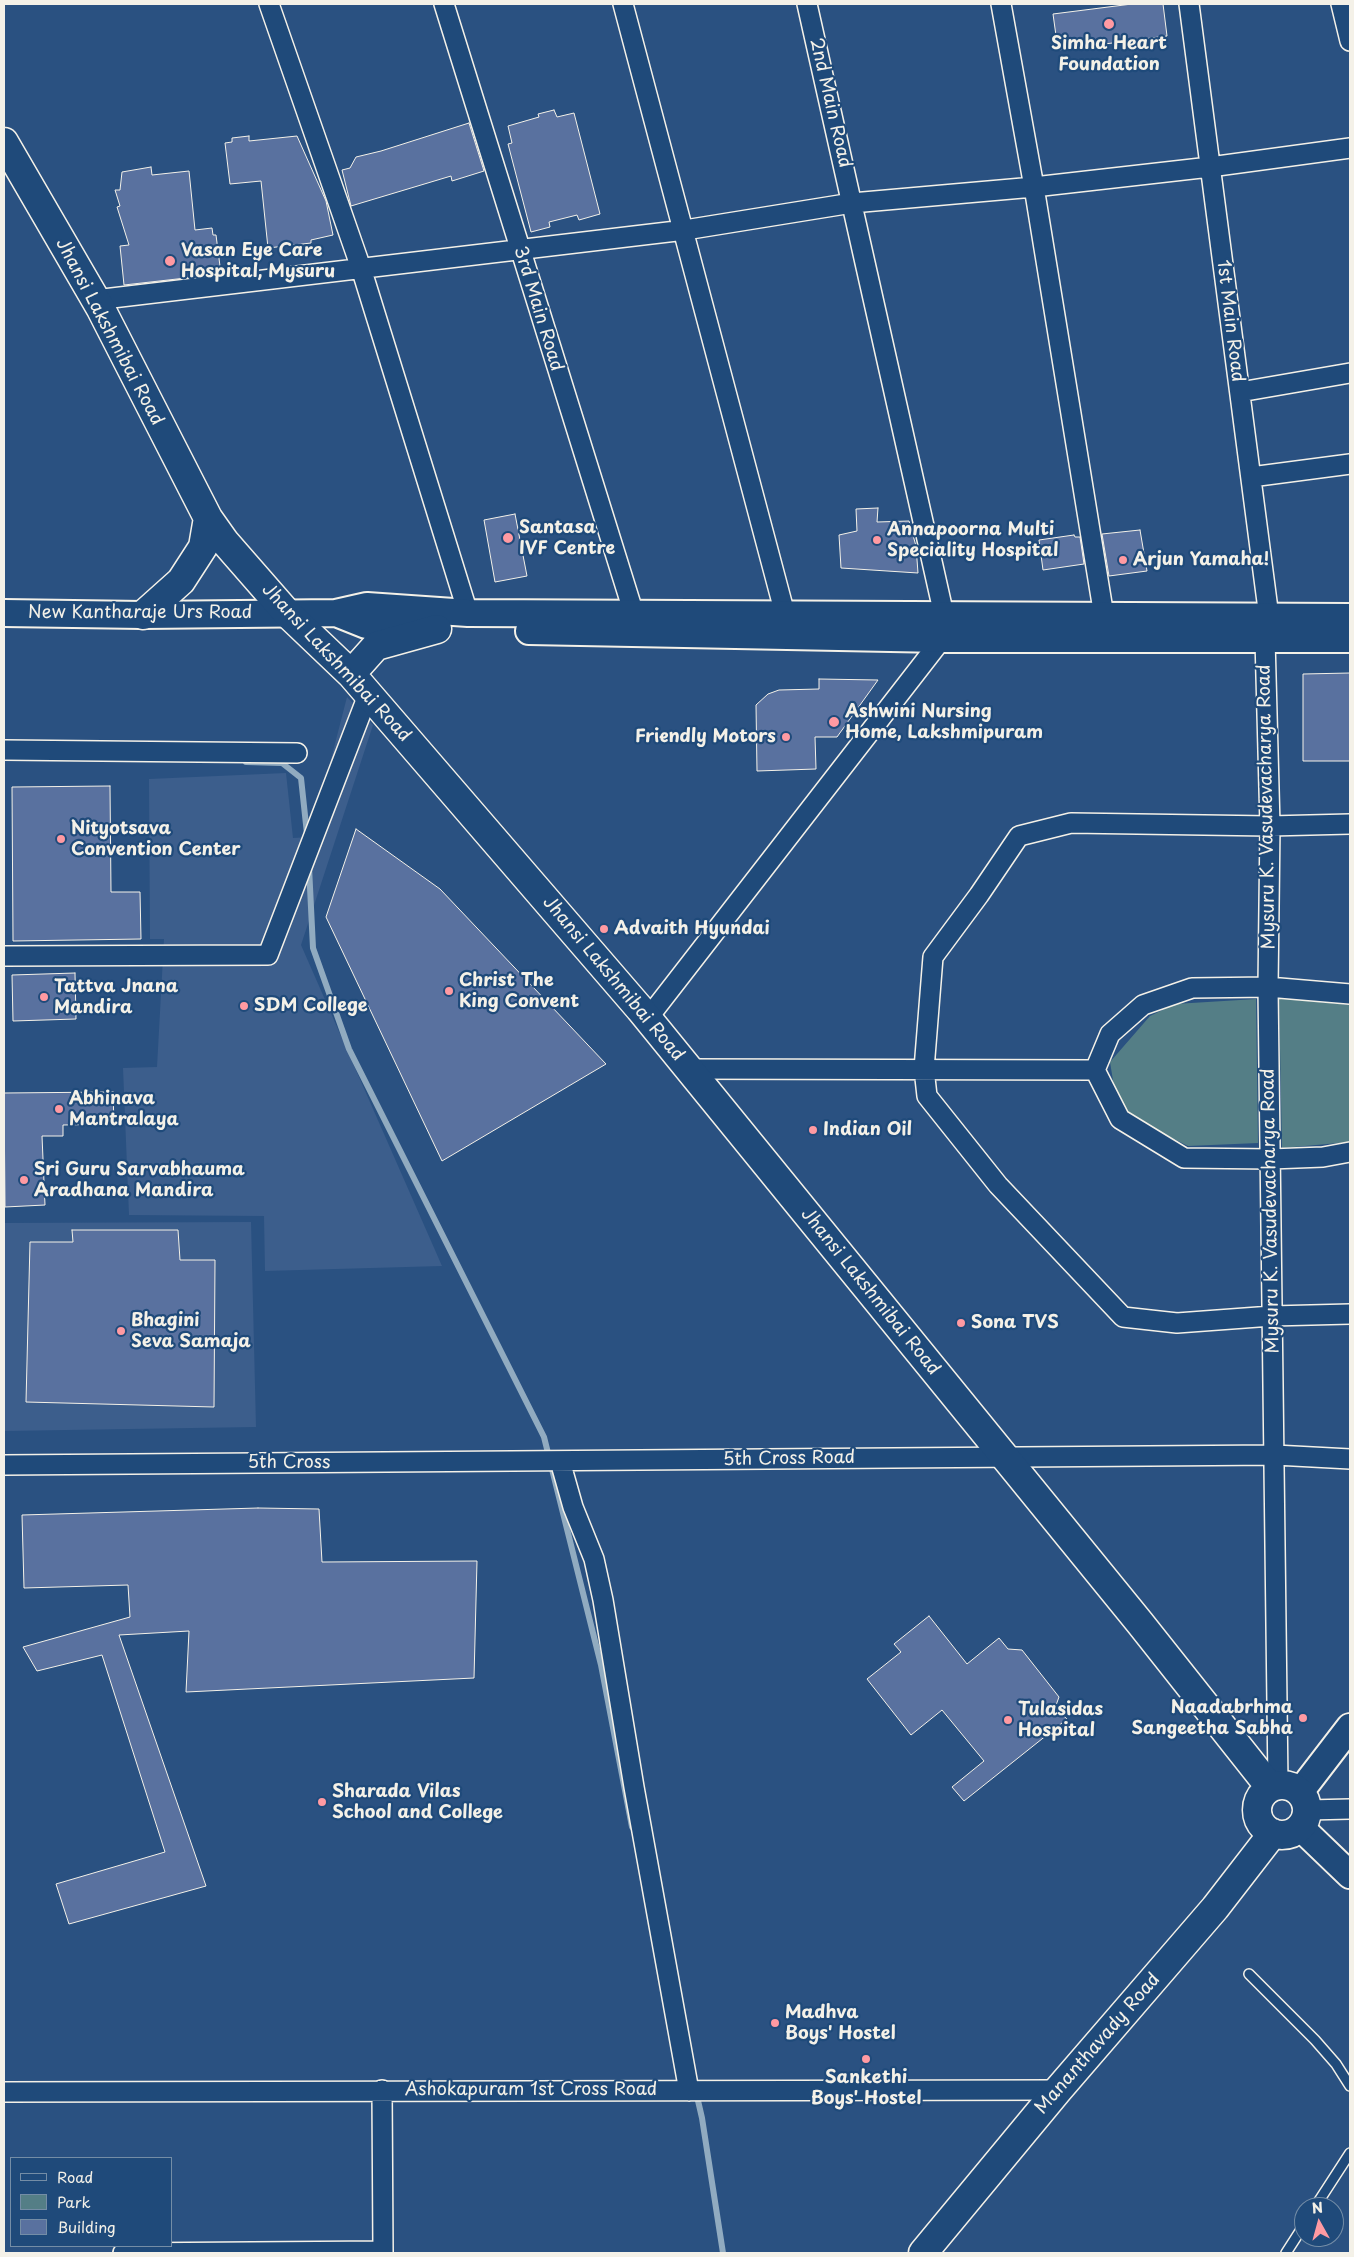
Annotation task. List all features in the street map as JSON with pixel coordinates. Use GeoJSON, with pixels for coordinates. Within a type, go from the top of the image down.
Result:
{"type":"FeatureCollection","features":[{"type":"Feature","properties":{"kind":"main road","name":"Jhansi Lakshmibai Road"},"geometry":{"type":"LineString","coordinates":[[4,142],[96,300],[208,518],[225,542],[288,613],[351,674],[648,1018],[1003,1457],[1140,1623],[1291,1800]]}},
{"type":"Feature","properties":{"kind":"main road"},"geometry":{"type":"LineString","coordinates":[[143,615],[181,581],[203,547],[208,518]]}},
{"type":"Feature","properties":{"kind":"main road"},"geometry":{"type":"LineString","coordinates":[[351,674],[376,646],[437,629]]}},
{"type":"Feature","properties":{"kind":"main road"},"geometry":{"type":"LineString","coordinates":[[1260,1797],[1291,1800],[1287,1834],[1273,1833],[1261,1824],[1256,1811],[1260,1797]]}},
{"type":"Feature","properties":{"kind":"main road","name":"Mananthavady Road"},"geometry":{"type":"LineString","coordinates":[[923,2253],[1058,2090],[1215,1908],[1273,1833]]}},
{"type":"Feature","properties":{"kind":"street"},"geometry":{"type":"LineString","coordinates":[[269,4],[361,268],[468,613]]}},
{"type":"Feature","properties":{"kind":"street","name":"3rd Main Road"},"geometry":{"type":"LineString","coordinates":[[444,4],[519,250],[634,614]]}},
{"type":"Feature","properties":{"kind":"street"},"geometry":{"type":"LineString","coordinates":[[623,4],[685,230],[785,614]]}},
{"type":"Feature","properties":{"kind":"street","name":"2nd Main Road"},"geometry":{"type":"LineString","coordinates":[[807,4],[852,203],[943,627]]}},
{"type":"Feature","properties":{"kind":"street"},"geometry":{"type":"LineString","coordinates":[[1001,4],[1034,187],[1104,616]]}},
{"type":"Feature","properties":{"kind":"street","name":"1st Main Road"},"geometry":{"type":"LineString","coordinates":[[1189,4],[1251,477],[1267,628]]}},
{"type":"Feature","properties":{"kind":"street"},"geometry":{"type":"LineString","coordinates":[[1341,4],[1350,41]]}},
{"type":"Feature","properties":{"kind":"street"},"geometry":{"type":"LineString","coordinates":[[96,300],[685,230],[852,203],[1034,187],[1210,167],[1350,148]]}},
{"type":"Feature","properties":{"kind":"street"},"geometry":{"type":"LineString","coordinates":[[1240,392],[1350,374]]}},
{"type":"Feature","properties":{"kind":"street"},"geometry":{"type":"LineString","coordinates":[[1251,477],[1350,464]]}},
{"type":"Feature","properties":{"kind":"street"},"geometry":{"type":"LineString","coordinates":[[336,613],[367,606],[468,613],[785,614],[943,627],[1104,616],[1267,628],[1350,639]]}},
{"type":"Feature","properties":{"kind":"street","name":"New Kantharaje Urs Road"},"geometry":{"type":"LineString","coordinates":[[4,612],[143,615],[336,613]]}},
{"type":"Feature","properties":{"kind":"street"},"geometry":{"type":"LineString","coordinates":[[336,613],[366,626],[437,629],[1267,628],[1350,617]]}},
{"type":"Feature","properties":{"kind":"street"},"geometry":{"type":"LineString","coordinates":[[648,1018],[943,627]]}},
{"type":"Feature","properties":{"kind":"street","name":"Mysuru K. Vasudevacharya Road"},"geometry":{"type":"LineString","coordinates":[[1267,628],[1270,826],[1268,987],[1272,1316],[1275,1455],[1291,1800]]}},
{"type":"Feature","properties":{"kind":"street"},"geometry":{"type":"LineString","coordinates":[[4,956],[268,955],[368,694]]}},
{"type":"Feature","properties":{"kind":"street"},"geometry":{"type":"LineString","coordinates":[[4,750],[297,753]]}},
{"type":"Feature","properties":{"kind":"street"},"geometry":{"type":"LineString","coordinates":[[1350,824],[1270,826],[1071,823],[1018,836],[979,895],[933,957],[924,1069],[927,1096],[998,1185],[1123,1318],[1177,1323],[1272,1316],[1350,1314]]}},
{"type":"Feature","properties":{"kind":"street"},"geometry":{"type":"LineString","coordinates":[[1350,994],[1268,987],[1192,988],[1143,1005],[1110,1034],[1095,1070],[1120,1119],[1184,1158],[1271,1160],[1323,1157],[1350,1152]]}},
{"type":"Feature","properties":{"kind":"street"},"geometry":{"type":"LineString","coordinates":[[688,1069],[1095,1070]]}},
{"type":"Feature","properties":{"kind":"street","name":"5th Cross Road"},"geometry":{"type":"LineString","coordinates":[[567,1461],[1275,1455],[1350,1459]]}},
{"type":"Feature","properties":{"kind":"street"},"geometry":{"type":"LineString","coordinates":[[567,1461],[573,1507],[594,1559],[603,1600],[682,2091]]}},
{"type":"Feature","properties":{"kind":"street","name":"5th Cross"},"geometry":{"type":"LineString","coordinates":[[4,1465],[567,1461]]}},
{"type":"Feature","properties":{"kind":"street"},"geometry":{"type":"LineString","coordinates":[[1350,1727],[1291,1800],[1350,1810]]}},
{"type":"Feature","properties":{"kind":"street","name":"Jhansi Lakshmibai Road"},"geometry":{"type":"LineString","coordinates":[[1291,1800],[1350,1875]]}},
{"type":"Feature","properties":{"kind":"street"},"geometry":{"type":"LineString","coordinates":[[124,2253],[383,2252],[382,2090]]}},
{"type":"Feature","properties":{"kind":"street","name":"Ashokapuram 1st Cross Road"},"geometry":{"type":"LineString","coordinates":[[4,2092],[1058,2090]]}},
{"type":"Feature","properties":{"kind":"lane"},"geometry":{"type":"LineString","coordinates":[[1249,1974],[1315,2040],[1336,2064],[1350,2086]]}},
{"type":"Feature","properties":{"kind":"lane"},"geometry":{"type":"LineString","coordinates":[[1322,2197],[1350,2153]]}},
{"type":"Feature","properties":{"kind":"lane"},"geometry":{"type":"LineString","coordinates":[[1286,2253],[1294,2241]]}},
{"type":"Feature","properties":{"kind":"shaded area","name":"SDM College"},"geometry":{"type":"Polygon","coordinates":[[[347,697],[373,725],[301,945],[442,1266],[265,1271],[264,1216],[129,1215],[123,1068],[157,1067],[164,939],[150,939],[149,779],[286,773],[293,838],[311,837],[347,697]]]}},
{"type":"Feature","properties":{"kind":"shaded area","name":"Bhagini Seva Samaja"},"geometry":{"type":"Polygon","coordinates":[[[251,1222],[256,1427],[4,1431],[4,1223],[251,1222]]]}},
{"type":"Feature","properties":{"kind":"green space"},"geometry":{"type":"Polygon","coordinates":[[[1279,998],[1350,1005],[1350,1142],[1282,1148],[1279,998]]]}},
{"type":"Feature","properties":{"kind":"green space"},"geometry":{"type":"Polygon","coordinates":[[[1256,999],[1258,1143],[1188,1146],[1154,1129],[1117,1105],[1110,1062],[1150,1016],[1175,1004],[1256,999]]]}},
{"type":"Feature","properties":{"kind":"building"},"geometry":{"type":"Polygon","coordinates":[[[1132,4],[1163,4],[1167,36],[1058,50],[1053,14],[1132,4]]]}},
{"type":"Feature","properties":{"kind":"building"},"geometry":{"type":"Polygon","coordinates":[[[554,110],[557,117],[574,113],[600,214],[579,220],[577,215],[549,222],[550,227],[531,232],[508,144],[512,143],[508,126],[539,117],[538,114],[554,110]]]}},
{"type":"Feature","properties":{"kind":"building"},"geometry":{"type":"Polygon","coordinates":[[[469,123],[484,171],[452,181],[451,176],[351,206],[342,170],[350,168],[356,157],[469,123]]]}},
{"type":"Feature","properties":{"kind":"building"},"geometry":{"type":"Polygon","coordinates":[[[249,136],[249,141],[297,136],[326,201],[333,235],[311,240],[311,243],[268,248],[261,181],[230,184],[225,143],[232,142],[232,138],[249,136]]]}},
{"type":"Feature","properties":{"kind":"building"},"geometry":{"type":"Polygon","coordinates":[[[151,167],[152,175],[189,171],[195,230],[212,228],[213,235],[216,235],[221,274],[124,285],[120,246],[129,245],[117,207],[120,206],[115,190],[120,190],[122,172],[151,167]]]}},
{"type":"Feature","properties":{"kind":"building","name":"Annapoorna Multi Speciality Hospital"},"geometry":{"type":"Polygon","coordinates":[[[878,508],[877,522],[909,521],[916,546],[918,573],[841,568],[839,535],[857,531],[856,509],[878,508]]]}},
{"type":"Feature","properties":{"kind":"building"},"geometry":{"type":"Polygon","coordinates":[[[515,514],[527,576],[495,582],[484,520],[515,514]]]}},
{"type":"Feature","properties":{"kind":"building"},"geometry":{"type":"Polygon","coordinates":[[[1140,530],[1147,571],[1109,576],[1102,534],[1140,530]]]}},
{"type":"Feature","properties":{"kind":"building"},"geometry":{"type":"Polygon","coordinates":[[[1074,535],[1075,537],[1080,537],[1084,564],[1043,570],[1039,540],[1074,535]]]}},
{"type":"Feature","properties":{"kind":"building"},"geometry":{"type":"Polygon","coordinates":[[[1350,673],[1350,761],[1303,761],[1303,674],[1350,673]]]}},
{"type":"Feature","properties":{"kind":"building","name":"Friendly Motors"},"geometry":{"type":"Polygon","coordinates":[[[819,679],[878,680],[837,737],[815,737],[816,769],[757,771],[756,705],[768,694],[779,690],[819,689],[819,679]]]}},
{"type":"Feature","properties":{"kind":"building","name":"Nityotsava Convention Center"},"geometry":{"type":"Polygon","coordinates":[[[110,786],[111,892],[140,892],[141,939],[13,941],[12,787],[110,786]]]}},
{"type":"Feature","properties":{"kind":"building","name":"Christ The King Convent"},"geometry":{"type":"Polygon","coordinates":[[[356,829],[440,889],[606,1064],[442,1161],[326,917],[356,829]]]}},
{"type":"Feature","properties":{"kind":"building","name":"Tattva Jnana Mandira"},"geometry":{"type":"Polygon","coordinates":[[[75,973],[76,1019],[13,1021],[12,975],[75,973]]]}},
{"type":"Feature","properties":{"kind":"building","name":"Abhinava Mantralaya"},"geometry":{"type":"Polygon","coordinates":[[[113,1092],[114,1124],[63,1125],[63,1136],[42,1136],[45,1205],[5,1207],[4,1093],[113,1092]]]}},
{"type":"Feature","properties":{"kind":"building","name":"Bhagini Seva Samaja"},"geometry":{"type":"Polygon","coordinates":[[[72,1230],[178,1230],[180,1260],[215,1260],[214,1407],[26,1402],[30,1242],[73,1242],[72,1230]]]}},
{"type":"Feature","properties":{"kind":"building"},"geometry":{"type":"Polygon","coordinates":[[[258,1508],[319,1509],[322,1562],[477,1561],[474,1678],[186,1692],[189,1631],[119,1635],[206,1886],[69,1924],[56,1884],[165,1852],[102,1655],[37,1671],[23,1647],[130,1617],[128,1585],[24,1588],[22,1515],[258,1508]]]}},
{"type":"Feature","properties":{"kind":"building","name":"Tulasidas Hospital"},"geometry":{"type":"Polygon","coordinates":[[[929,1616],[967,1664],[999,1638],[1008,1649],[1022,1650],[1059,1697],[1055,1708],[1067,1719],[964,1801],[952,1787],[984,1761],[942,1710],[911,1735],[867,1679],[901,1652],[894,1644],[929,1616]]]}},
{"type":"Feature","properties":{"kind":"waterway"},"geometry":{"type":"LineString","coordinates":[[246,762],[282,763],[301,778],[307,834]]}},
{"type":"Feature","properties":{"kind":"waterway"},"geometry":{"type":"LineString","coordinates":[[309,867],[313,948],[349,1049],[544,1437],[601,1665],[632,1827]]}},
{"type":"Feature","properties":{"kind":"waterway"},"geometry":{"type":"LineString","coordinates":[[696,2092],[702,2118],[723,2253]]}},
{"type":"Feature","properties":{"kind":"place","name":"Simha Heart Foundation"},"geometry":{"type":"Point","coordinates":[1109,24]}},
{"type":"Feature","properties":{"kind":"place","name":"Vasan Eye Care Hospital, Mysuru"},"geometry":{"type":"Point","coordinates":[170,261]}},
{"type":"Feature","properties":{"kind":"place","name":"Santasa IVF Centre"},"geometry":{"type":"Point","coordinates":[508,538]}},
{"type":"Feature","properties":{"kind":"place","name":"Annapoorna Multi Speciality Hospital"},"geometry":{"type":"Point","coordinates":[877,540]}},
{"type":"Feature","properties":{"kind":"place","name":"Arjun Yamaha!"},"geometry":{"type":"Point","coordinates":[1123,560]}},
{"type":"Feature","properties":{"kind":"place","name":"Ashwini Nursing Home, Lakshmipuram"},"geometry":{"type":"Point","coordinates":[834,722]}},
{"type":"Feature","properties":{"kind":"place","name":"Friendly Motors"},"geometry":{"type":"Point","coordinates":[786,737]}},
{"type":"Feature","properties":{"kind":"place","name":"Nityotsava Convention Center"},"geometry":{"type":"Point","coordinates":[61,839]}},
{"type":"Feature","properties":{"kind":"place","name":"Advaith Hyundai"},"geometry":{"type":"Point","coordinates":[604,929]}},
{"type":"Feature","properties":{"kind":"place","name":"Christ The King Convent"},"geometry":{"type":"Point","coordinates":[449,991]}},
{"type":"Feature","properties":{"kind":"place","name":"Tattva Jnana Mandira"},"geometry":{"type":"Point","coordinates":[44,997]}},
{"type":"Feature","properties":{"kind":"place","name":"SDM College"},"geometry":{"type":"Point","coordinates":[244,1006]}},
{"type":"Feature","properties":{"kind":"place","name":"Abhinava Mantralaya"},"geometry":{"type":"Point","coordinates":[59,1109]}},
{"type":"Feature","properties":{"kind":"place","name":"Indian Oil"},"geometry":{"type":"Point","coordinates":[813,1130]}},
{"type":"Feature","properties":{"kind":"place","name":"Sri Guru Sarvabhauma Aradhana Mandira"},"geometry":{"type":"Point","coordinates":[24,1180]}},
{"type":"Feature","properties":{"kind":"place","name":"Sona TVS"},"geometry":{"type":"Point","coordinates":[961,1323]}},
{"type":"Feature","properties":{"kind":"place","name":"Bhagini Seva Samaja"},"geometry":{"type":"Point","coordinates":[121,1331]}},
{"type":"Feature","properties":{"kind":"place","name":"Naadabrhma Sangeetha Sabha"},"geometry":{"type":"Point","coordinates":[1303,1718]}},
{"type":"Feature","properties":{"kind":"place","name":"Tulasidas Hospital"},"geometry":{"type":"Point","coordinates":[1008,1720]}},
{"type":"Feature","properties":{"kind":"place","name":"Sharada Vilas School and College"},"geometry":{"type":"Point","coordinates":[322,1802]}},
{"type":"Feature","properties":{"kind":"place","name":"Madhva Boys' Hostel"},"geometry":{"type":"Point","coordinates":[775,2023]}},
{"type":"Feature","properties":{"kind":"place","name":"Sankethi Boys' Hostel"},"geometry":{"type":"Point","coordinates":[866,2059]}}]}
